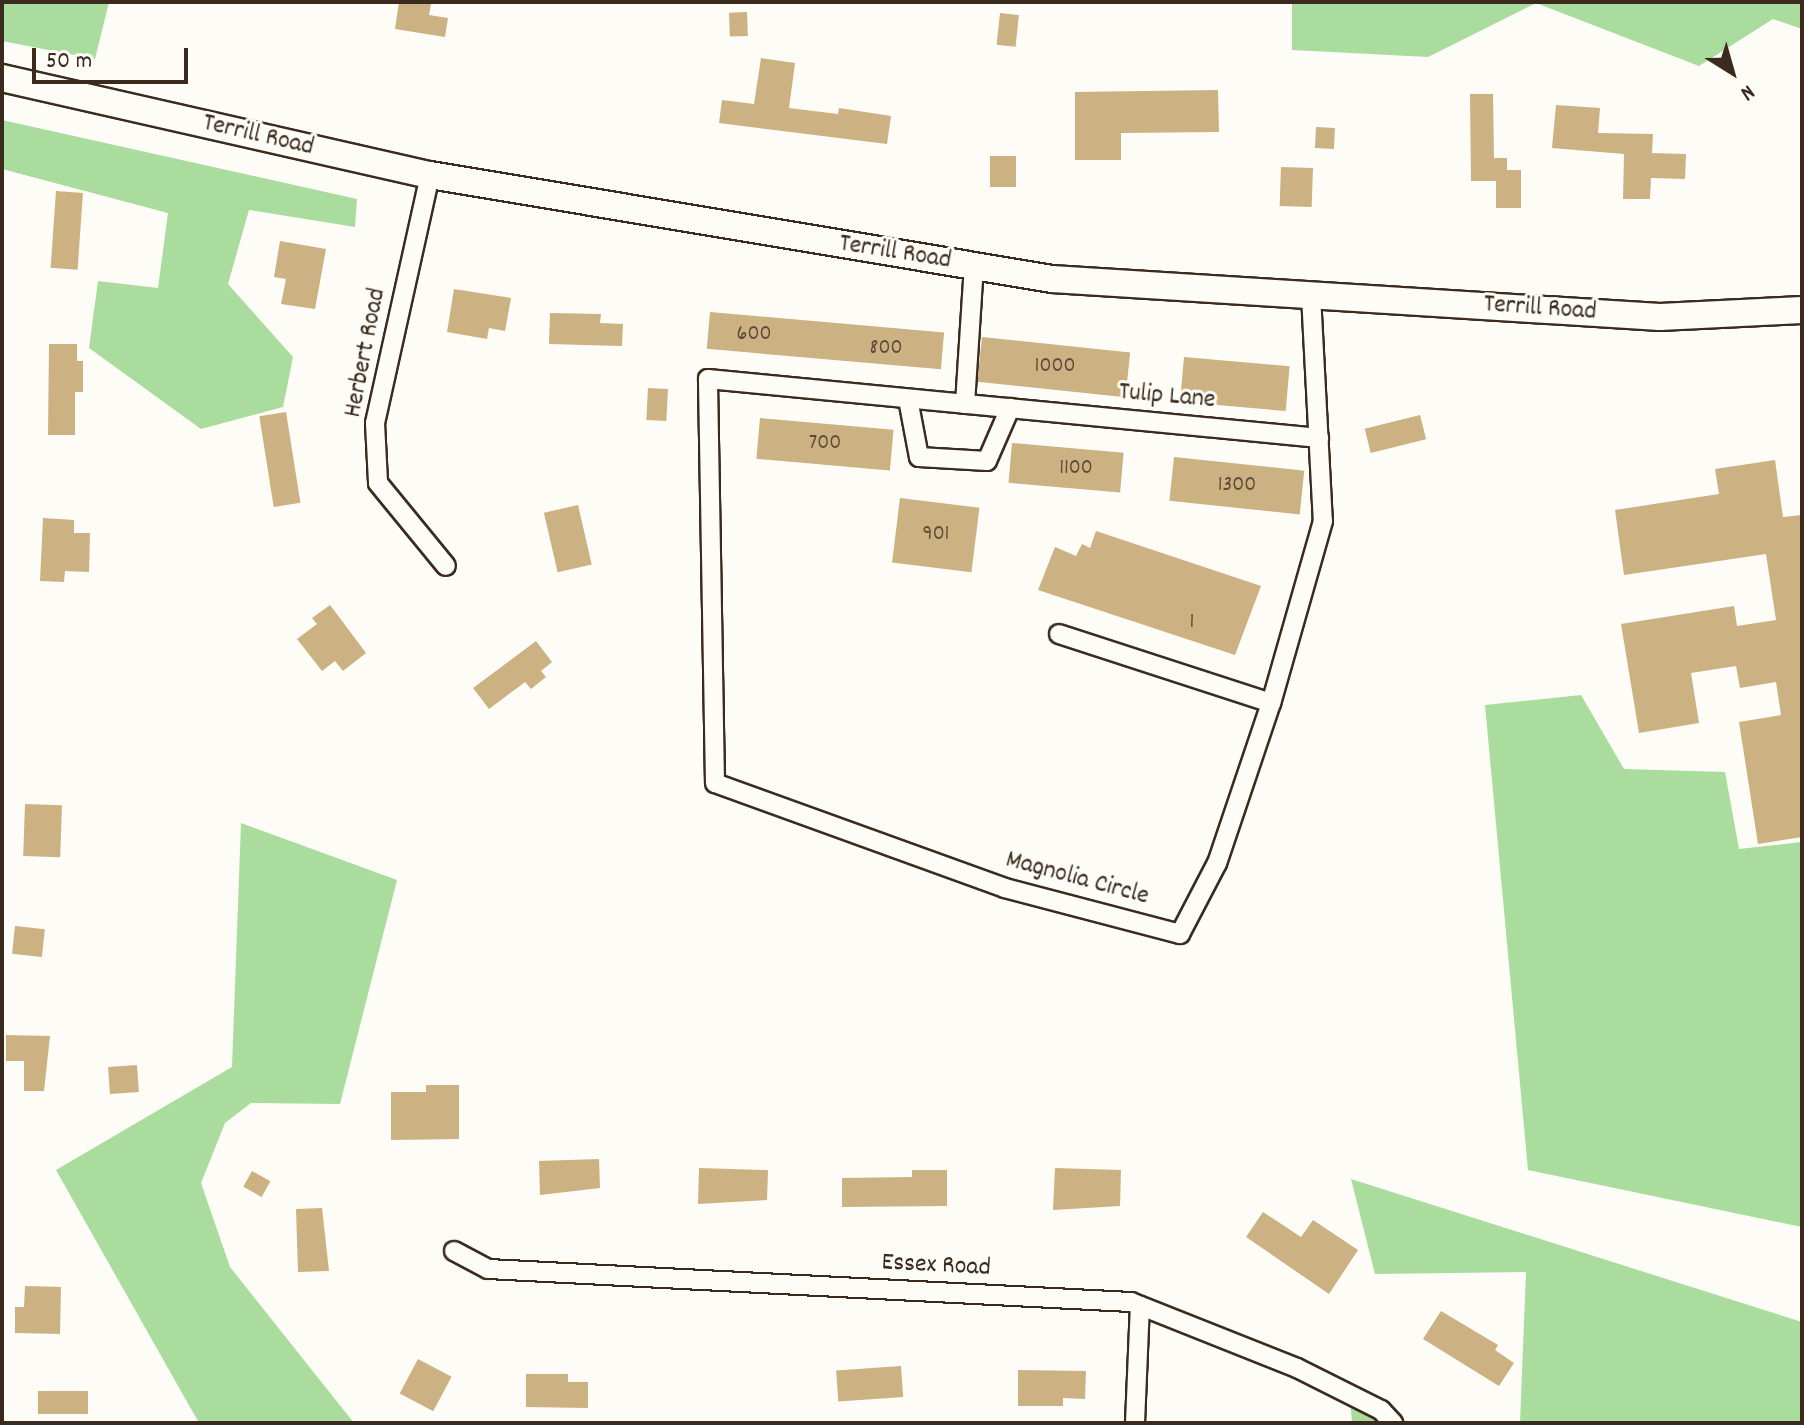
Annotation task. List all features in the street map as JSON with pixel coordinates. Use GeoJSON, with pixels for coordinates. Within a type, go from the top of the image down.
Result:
{"type":"FeatureCollection","features":[{"type":"Feature","properties":{"kind":"street","name":"Terrill Road"},"geometry":{"type":"LineString","coordinates":[[2,78],[430,175],[1052,279],[1660,317],[1802,310]]}},
{"type":"Feature","properties":{"kind":"street","name":"Herbert Road"},"geometry":{"type":"LineString","coordinates":[[430,175],[376,438],[378,483],[446,566]]}},
{"type":"Feature","properties":{"kind":"street"},"geometry":{"type":"LineString","coordinates":[[965,404],[974,266]]}},
{"type":"Feature","properties":{"kind":"street","name":"Magnolia Circle"},"geometry":{"type":"LineString","coordinates":[[708,379],[715,783],[1005,888],[1180,934],[1217,863],[1271,703],[1323,521],[1311,295]]}},
{"type":"Feature","properties":{"kind":"street","name":"Tulip Lane"},"geometry":{"type":"LineString","coordinates":[[708,379],[1319,438]]}},
{"type":"Feature","properties":{"kind":"street"},"geometry":{"type":"LineString","coordinates":[[908,399],[919,457],[987,461],[1010,408]]}},
{"type":"Feature","properties":{"kind":"street"},"geometry":{"type":"LineString","coordinates":[[1059,634],[1271,703]]}},
{"type":"Feature","properties":{"kind":"street","name":"Essex Road"},"geometry":{"type":"LineString","coordinates":[[454,1251],[488,1269],[1140,1306],[1297,1368],[1381,1410],[1393,1423]]}},
{"type":"Feature","properties":{"kind":"street"},"geometry":{"type":"LineString","coordinates":[[1135,1423],[1140,1306]]}},
{"type":"Feature","properties":{"kind":"green space"},"geometry":{"type":"Polygon","coordinates":[[[2,2],[109,2],[95,59],[2,41],[2,2]]]}},
{"type":"Feature","properties":{"kind":"green space"},"geometry":{"type":"Polygon","coordinates":[[[1292,2],[1802,2],[1802,29],[1773,19],[1699,66],[1536,3],[1428,57],[1292,50],[1292,2]]]}},
{"type":"Feature","properties":{"kind":"green space"},"geometry":{"type":"Polygon","coordinates":[[[2,120],[357,199],[355,227],[249,210],[228,284],[293,357],[283,407],[201,429],[89,348],[98,281],[158,288],[168,213],[2,169],[2,120]]]}},
{"type":"Feature","properties":{"kind":"green space"},"geometry":{"type":"Polygon","coordinates":[[[1581,695],[1624,769],[1725,772],[1739,849],[1802,842],[1802,1227],[1528,1170],[1485,705],[1581,695]]]}},
{"type":"Feature","properties":{"kind":"green space"},"geometry":{"type":"Polygon","coordinates":[[[241,823],[397,880],[340,1104],[251,1103],[225,1123],[201,1183],[230,1267],[354,1423],[199,1423],[56,1170],[232,1067],[241,823]]]}},
{"type":"Feature","properties":{"kind":"green space"},"geometry":{"type":"Polygon","coordinates":[[[1351,1179],[1802,1322],[1802,1423],[1520,1423],[1526,1272],[1375,1274],[1351,1179]]]}},
{"type":"Feature","properties":{"kind":"green space"},"geometry":{"type":"Polygon","coordinates":[[[1349,1384],[1409,1423],[1352,1423],[1349,1384]]]}},
{"type":"Feature","properties":{"kind":"building"},"geometry":{"type":"Polygon","coordinates":[[[399,2],[431,4],[429,15],[448,18],[445,37],[395,29],[399,2]]]}},
{"type":"Feature","properties":{"kind":"building"},"geometry":{"type":"Polygon","coordinates":[[[747,12],[748,36],[730,37],[729,13],[747,12]]]}},
{"type":"Feature","properties":{"kind":"building"},"geometry":{"type":"Polygon","coordinates":[[[1000,13],[1019,15],[1016,47],[997,45],[1000,13]]]}},
{"type":"Feature","properties":{"kind":"building"},"geometry":{"type":"Polygon","coordinates":[[[761,58],[795,63],[789,108],[838,114],[839,108],[891,116],[887,144],[719,123],[722,100],[754,104],[761,58]]]}},
{"type":"Feature","properties":{"kind":"building"},"geometry":{"type":"Polygon","coordinates":[[[1218,90],[1219,132],[1121,133],[1121,160],[1075,160],[1075,92],[1218,90]]]}},
{"type":"Feature","properties":{"kind":"building"},"geometry":{"type":"Polygon","coordinates":[[[1470,94],[1493,94],[1494,158],[1507,158],[1507,170],[1521,170],[1521,208],[1496,208],[1496,181],[1471,181],[1470,94]]]}},
{"type":"Feature","properties":{"kind":"building"},"geometry":{"type":"Polygon","coordinates":[[[1556,105],[1600,108],[1598,133],[1653,134],[1652,153],[1686,154],[1685,179],[1651,178],[1650,199],[1623,199],[1624,154],[1552,148],[1556,105]]]}},
{"type":"Feature","properties":{"kind":"building"},"geometry":{"type":"Polygon","coordinates":[[[1316,127],[1335,128],[1334,149],[1315,148],[1316,127]]]}},
{"type":"Feature","properties":{"kind":"building"},"geometry":{"type":"Polygon","coordinates":[[[990,156],[1016,156],[1016,187],[990,187],[990,156]]]}},
{"type":"Feature","properties":{"kind":"building"},"geometry":{"type":"Polygon","coordinates":[[[1281,167],[1313,168],[1312,207],[1280,206],[1281,167]]]}},
{"type":"Feature","properties":{"kind":"building"},"geometry":{"type":"Polygon","coordinates":[[[56,191],[83,193],[78,270],[51,268],[56,191]]]}},
{"type":"Feature","properties":{"kind":"building"},"geometry":{"type":"Polygon","coordinates":[[[280,241],[326,249],[315,309],[281,304],[286,279],[274,277],[280,241]]]}},
{"type":"Feature","properties":{"kind":"building"},"geometry":{"type":"Polygon","coordinates":[[[454,289],[511,298],[505,331],[489,328],[487,339],[447,332],[454,289]]]}},
{"type":"Feature","properties":{"kind":"building"},"geometry":{"type":"Polygon","coordinates":[[[710,312],[944,332],[941,369],[707,349],[710,312]]]}},
{"type":"Feature","properties":{"kind":"building"},"geometry":{"type":"Polygon","coordinates":[[[550,313],[601,314],[600,323],[623,324],[622,346],[549,344],[550,313]]]}},
{"type":"Feature","properties":{"kind":"building"},"geometry":{"type":"Polygon","coordinates":[[[982,337],[1130,353],[1125,397],[977,382],[982,337]]]}},
{"type":"Feature","properties":{"kind":"building"},"geometry":{"type":"Polygon","coordinates":[[[49,344],[77,344],[77,361],[83,361],[83,392],[75,392],[75,435],[48,435],[49,344]]]}},
{"type":"Feature","properties":{"kind":"building"},"geometry":{"type":"Polygon","coordinates":[[[1184,357],[1290,366],[1286,411],[1180,402],[1184,357]]]}},
{"type":"Feature","properties":{"kind":"building"},"geometry":{"type":"Polygon","coordinates":[[[648,388],[668,389],[666,421],[646,420],[648,388]]]}},
{"type":"Feature","properties":{"kind":"building"},"geometry":{"type":"Polygon","coordinates":[[[286,412],[300,503],[274,507],[259,416],[286,412]]]}},
{"type":"Feature","properties":{"kind":"building"},"geometry":{"type":"Polygon","coordinates":[[[1420,415],[1426,439],[1371,453],[1365,429],[1420,415]]]}},
{"type":"Feature","properties":{"kind":"building"},"geometry":{"type":"Polygon","coordinates":[[[760,418],[893,430],[890,471],[756,459],[760,418]]]}},
{"type":"Feature","properties":{"kind":"building"},"geometry":{"type":"Polygon","coordinates":[[[1012,443],[1124,453],[1120,493],[1009,483],[1012,443]]]}},
{"type":"Feature","properties":{"kind":"building"},"geometry":{"type":"Polygon","coordinates":[[[1174,457],[1304,471],[1300,514],[1169,501],[1174,457]]]}},
{"type":"Feature","properties":{"kind":"building"},"geometry":{"type":"Polygon","coordinates":[[[1775,460],[1783,517],[1802,515],[1802,837],[1758,844],[1739,722],[1781,715],[1776,682],[1740,688],[1736,666],[1691,673],[1699,723],[1639,733],[1621,624],[1734,606],[1737,626],[1776,620],[1766,554],[1624,575],[1615,510],[1719,494],[1715,469],[1775,460]]]}},
{"type":"Feature","properties":{"kind":"building"},"geometry":{"type":"Polygon","coordinates":[[[900,498],[979,508],[971,572],[892,563],[900,498]]]}},
{"type":"Feature","properties":{"kind":"building"},"geometry":{"type":"Polygon","coordinates":[[[578,505],[592,564],[558,572],[544,513],[578,505]]]}},
{"type":"Feature","properties":{"kind":"building"},"geometry":{"type":"Polygon","coordinates":[[[43,518],[74,520],[74,533],[90,533],[89,572],[65,571],[64,582],[40,581],[43,518]]]}},
{"type":"Feature","properties":{"kind":"building"},"geometry":{"type":"Polygon","coordinates":[[[1096,531],[1261,586],[1235,655],[1038,590],[1055,547],[1076,556],[1082,544],[1090,548],[1096,531]]]}},
{"type":"Feature","properties":{"kind":"building"},"geometry":{"type":"Polygon","coordinates":[[[330,605],[366,653],[343,671],[335,661],[322,671],[297,639],[317,624],[312,618],[330,605]]]}},
{"type":"Feature","properties":{"kind":"building"},"geometry":{"type":"Polygon","coordinates":[[[536,641],[552,662],[541,671],[546,677],[531,689],[525,682],[489,709],[473,688],[536,641]]]}},
{"type":"Feature","properties":{"kind":"building"},"geometry":{"type":"Polygon","coordinates":[[[25,804],[62,805],[60,857],[23,856],[25,804]]]}},
{"type":"Feature","properties":{"kind":"building"},"geometry":{"type":"Polygon","coordinates":[[[15,926],[45,929],[42,957],[12,954],[15,926]]]}},
{"type":"Feature","properties":{"kind":"building"},"geometry":{"type":"Polygon","coordinates":[[[6,1035],[50,1036],[44,1091],[24,1091],[24,1061],[6,1061],[6,1035]]]}},
{"type":"Feature","properties":{"kind":"building"},"geometry":{"type":"Polygon","coordinates":[[[137,1065],[139,1092],[110,1094],[108,1067],[137,1065]]]}},
{"type":"Feature","properties":{"kind":"building"},"geometry":{"type":"Polygon","coordinates":[[[426,1085],[459,1085],[459,1139],[391,1140],[391,1092],[426,1092],[426,1085]]]}},
{"type":"Feature","properties":{"kind":"building"},"geometry":{"type":"Polygon","coordinates":[[[599,1159],[600,1188],[540,1195],[539,1161],[599,1159]]]}},
{"type":"Feature","properties":{"kind":"building"},"geometry":{"type":"Polygon","coordinates":[[[699,1168],[768,1170],[767,1200],[698,1204],[699,1168]]]}},
{"type":"Feature","properties":{"kind":"building"},"geometry":{"type":"Polygon","coordinates":[[[1055,1168],[1121,1170],[1120,1206],[1053,1210],[1055,1168]]]}},
{"type":"Feature","properties":{"kind":"building"},"geometry":{"type":"Polygon","coordinates":[[[912,1170],[947,1170],[947,1206],[842,1207],[842,1178],[912,1177],[912,1170]]]}},
{"type":"Feature","properties":{"kind":"building"},"geometry":{"type":"Polygon","coordinates":[[[252,1171],[270,1181],[262,1197],[243,1187],[252,1171]]]}},
{"type":"Feature","properties":{"kind":"building"},"geometry":{"type":"Polygon","coordinates":[[[322,1208],[329,1271],[298,1272],[296,1209],[322,1208]]]}},
{"type":"Feature","properties":{"kind":"building"},"geometry":{"type":"Polygon","coordinates":[[[1263,1212],[1301,1237],[1313,1220],[1358,1250],[1329,1294],[1246,1237],[1263,1212]]]}},
{"type":"Feature","properties":{"kind":"building"},"geometry":{"type":"Polygon","coordinates":[[[25,1286],[61,1287],[60,1334],[15,1333],[15,1307],[24,1307],[25,1286]]]}},
{"type":"Feature","properties":{"kind":"building"},"geometry":{"type":"Polygon","coordinates":[[[1441,1311],[1498,1345],[1495,1350],[1514,1363],[1499,1386],[1423,1339],[1441,1311]]]}},
{"type":"Feature","properties":{"kind":"building"},"geometry":{"type":"Polygon","coordinates":[[[418,1359],[452,1377],[433,1411],[400,1393],[418,1359]]]}},
{"type":"Feature","properties":{"kind":"building"},"geometry":{"type":"Polygon","coordinates":[[[901,1366],[903,1397],[838,1401],[836,1371],[901,1366]]]}},
{"type":"Feature","properties":{"kind":"building"},"geometry":{"type":"Polygon","coordinates":[[[1018,1370],[1086,1371],[1085,1399],[1063,1398],[1063,1406],[1018,1406],[1018,1370]]]}},
{"type":"Feature","properties":{"kind":"building"},"geometry":{"type":"Polygon","coordinates":[[[526,1374],[568,1374],[568,1382],[588,1382],[588,1408],[526,1407],[526,1374]]]}},
{"type":"Feature","properties":{"kind":"building"},"geometry":{"type":"Polygon","coordinates":[[[38,1391],[88,1391],[88,1414],[38,1414],[38,1391]]]}}]}
